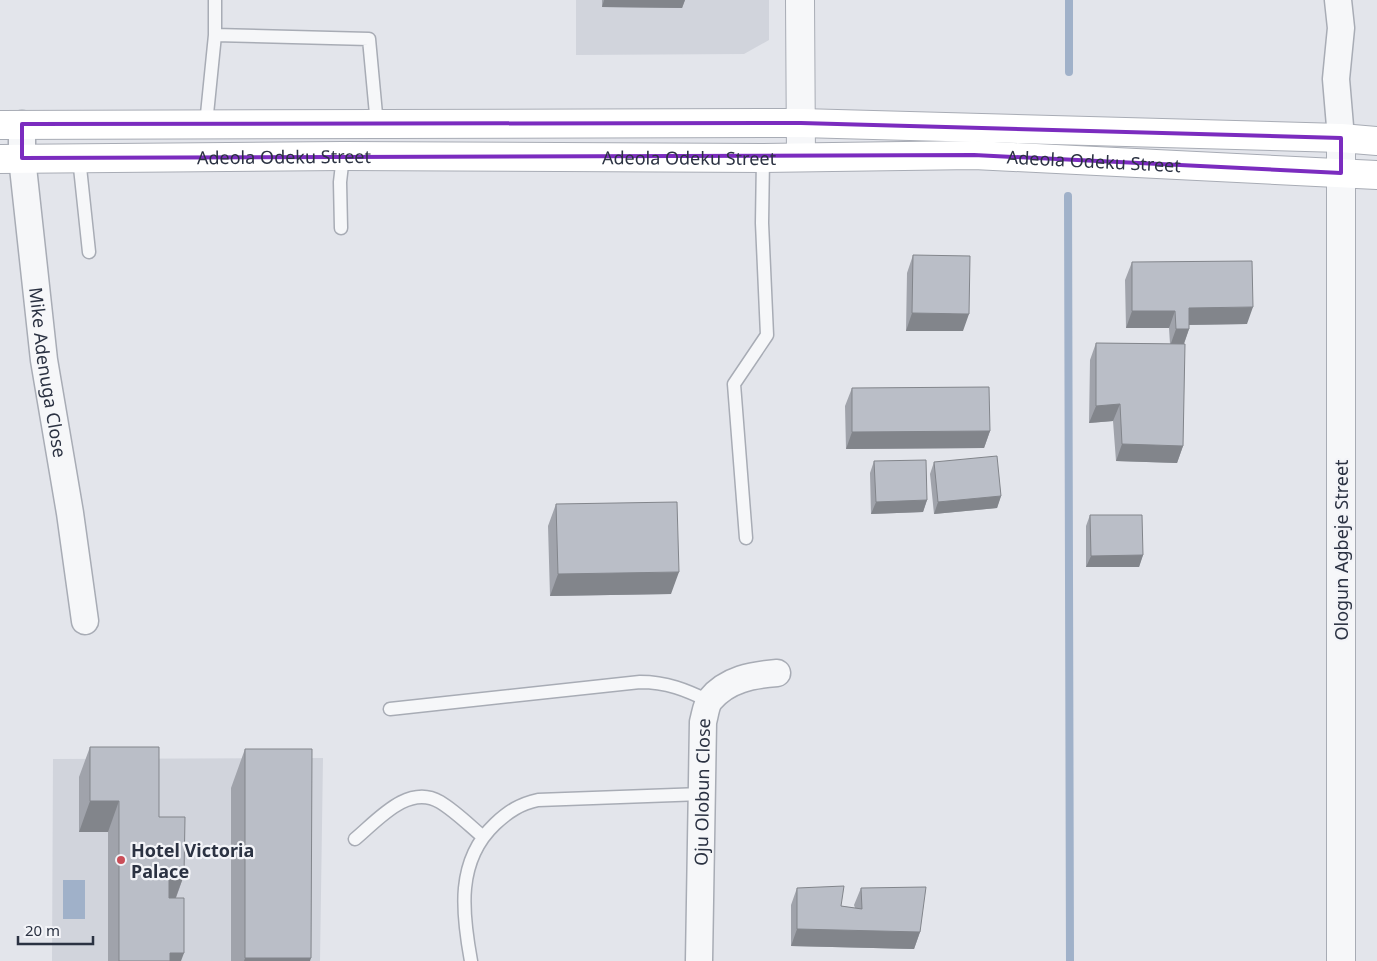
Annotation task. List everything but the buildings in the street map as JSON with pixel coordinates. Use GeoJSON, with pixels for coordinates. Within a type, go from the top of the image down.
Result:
{"type":"FeatureCollection","features":[{"type":"Feature","properties":{"kind":"main road","name":"Adeola Odeku Street"},"geometry":{"type":"LineString","coordinates":[[11,124],[801,123],[1341,138],[1377,142]]}},
{"type":"Feature","properties":{"kind":"main road","name":"Adeola Odeku Street"},"geometry":{"type":"LineString","coordinates":[[11,159],[343,156],[763,158],[974,156],[1377,175]]}},
{"type":"Feature","properties":{"kind":"street"},"geometry":{"type":"LineString","coordinates":[[800,0],[801,157]]}},
{"type":"Feature","properties":{"kind":"street"},"geometry":{"type":"LineString","coordinates":[[1338,0],[1341,28],[1336,79],[1341,138]]}},
{"type":"Feature","properties":{"kind":"street","name":"Mike Adenuga Close"},"geometry":{"type":"LineString","coordinates":[[11,124],[11,159],[70,513],[85,621]]}},
{"type":"Feature","properties":{"kind":"street","name":"Ologun Agbeje Street"},"geometry":{"type":"LineString","coordinates":[[1341,138],[1342,961]]}},
{"type":"Feature","properties":{"kind":"street","name":"Oju Olobun Close"},"geometry":{"type":"LineString","coordinates":[[699,961],[703,722],[709,701],[724,688],[749,676],[777,673]]}},
{"type":"Feature","properties":{"kind":"lane"},"geometry":{"type":"LineString","coordinates":[[206,124],[215,35],[215,0]]}},
{"type":"Feature","properties":{"kind":"lane"},"geometry":{"type":"LineString","coordinates":[[215,35],[370,39],[376,125]]}},
{"type":"Feature","properties":{"kind":"lane"},"geometry":{"type":"LineString","coordinates":[[341,228],[340,182],[343,156]]}},
{"type":"Feature","properties":{"kind":"lane"},"geometry":{"type":"LineString","coordinates":[[79,158],[89,252]]}},
{"type":"Feature","properties":{"kind":"lane"},"geometry":{"type":"LineString","coordinates":[[746,538],[734,384],[767,335],[762,223],[763,158]]}},
{"type":"Feature","properties":{"kind":"lane"},"geometry":{"type":"LineString","coordinates":[[390,709],[640,682],[657,682],[677,686],[709,701]]}},
{"type":"Feature","properties":{"kind":"lane"},"geometry":{"type":"LineString","coordinates":[[471,961],[465,927],[464,895],[470,860],[482,836],[506,813],[521,804],[538,800],[702,794]]}},
{"type":"Feature","properties":{"kind":"lane"},"geometry":{"type":"LineString","coordinates":[[354,839],[398,803],[415,796],[428,797],[440,802],[482,836]]}},
{"type":"Feature","properties":{"kind":"highlighted area"},"geometry":{"type":"Polygon","coordinates":[[[801,123],[1341,138],[1341,173],[974,155],[22,158],[22,124],[801,123]]]}},
{"type":"Feature","properties":{"kind":"shaded area"},"geometry":{"type":"Polygon","coordinates":[[[576,0],[769,0],[769,40],[744,54],[576,55],[576,0]]]}},
{"type":"Feature","properties":{"kind":"shaded area"},"geometry":{"type":"Polygon","coordinates":[[[323,758],[320,961],[52,961],[53,759],[323,758]]]}},
{"type":"Feature","properties":{"kind":"water"},"geometry":{"type":"Polygon","coordinates":[[[63,880],[85,880],[85,919],[63,919],[63,880]]]}},
{"type":"Feature","properties":{"kind":"waterway"},"geometry":{"type":"LineString","coordinates":[[1069,0],[1069,72]]}},
{"type":"Feature","properties":{"kind":"waterway"},"geometry":{"type":"LineString","coordinates":[[1068,196],[1070,961]]}},
{"type":"Feature","properties":{"kind":"place","name":"Hotel Victoria Palace"},"geometry":{"type":"Point","coordinates":[121,860]}}]}
